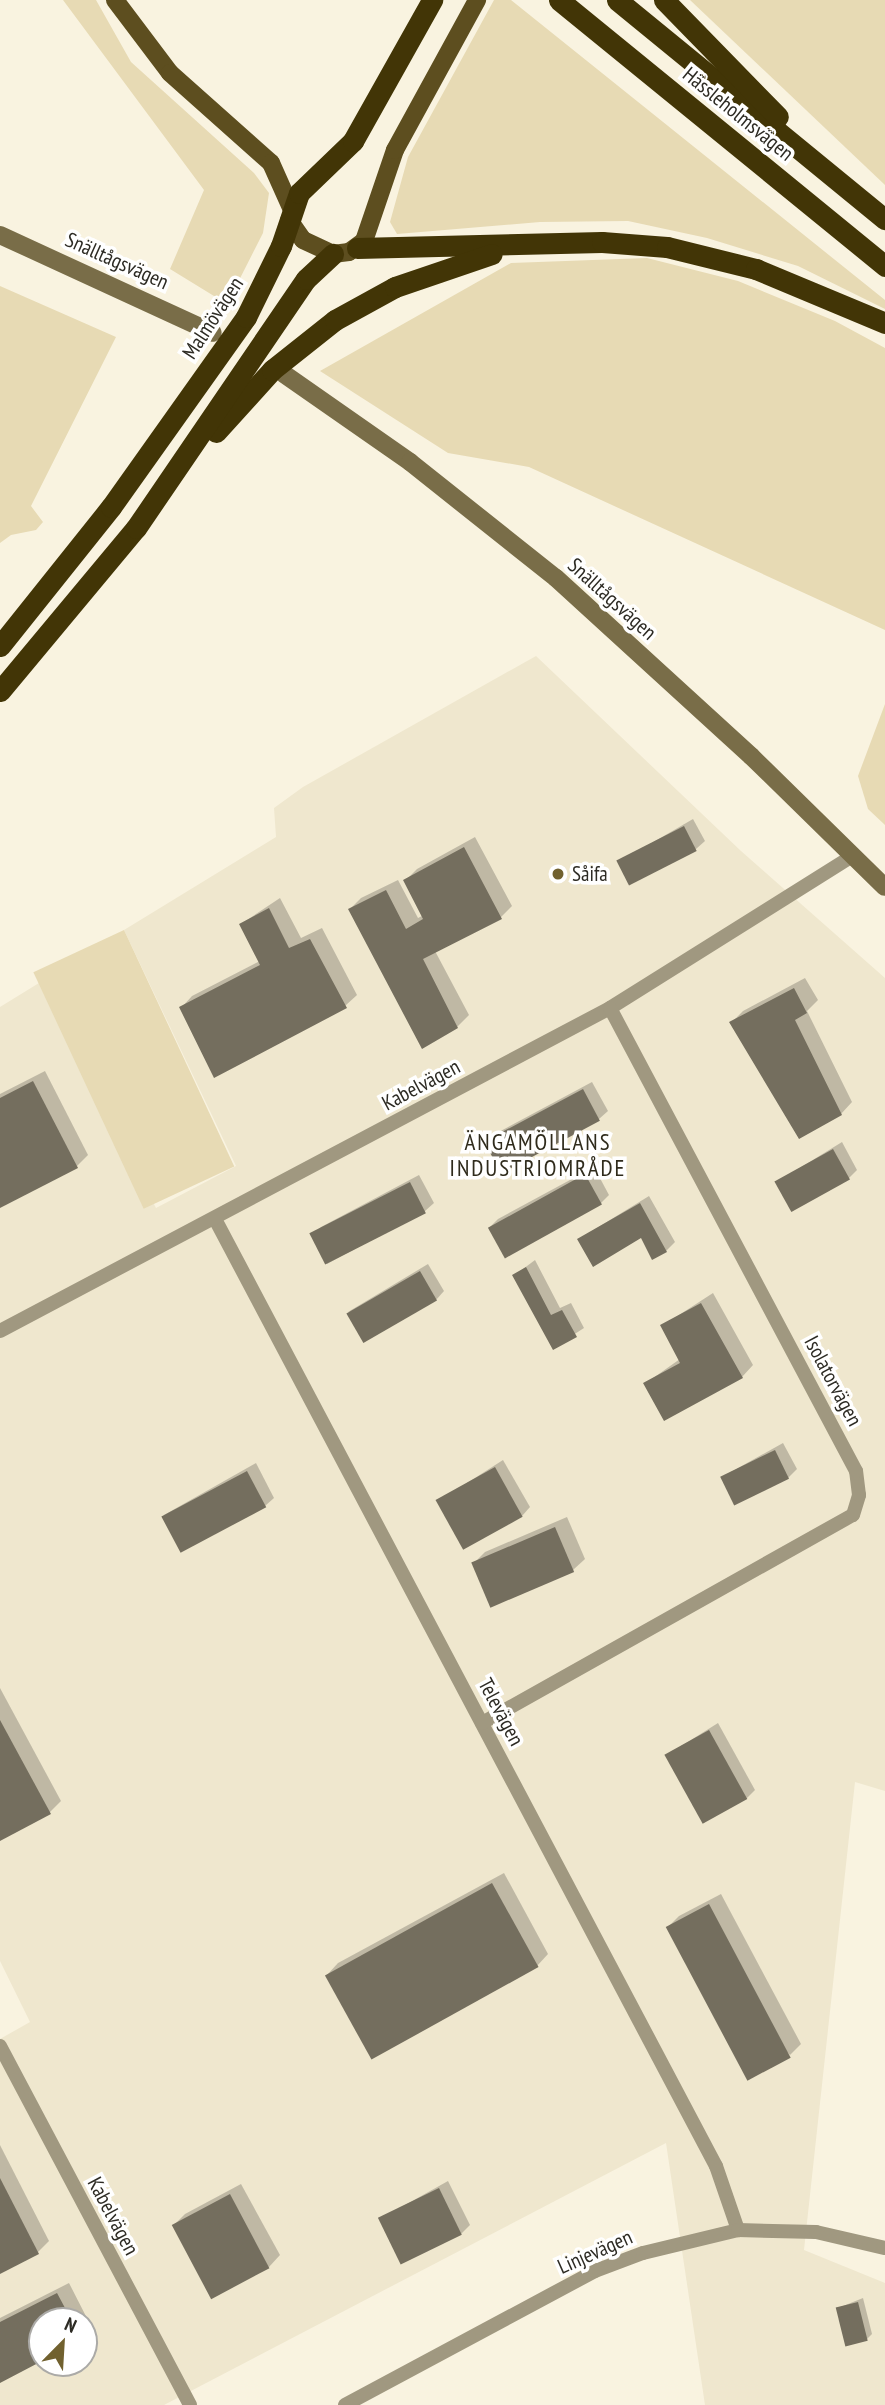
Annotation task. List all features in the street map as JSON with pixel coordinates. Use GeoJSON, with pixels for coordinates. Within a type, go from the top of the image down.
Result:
{"type":"FeatureCollection","features":[{"type":"Feature","properties":{"kind":"highway","name":"Malmövägen"},"geometry":{"type":"LineString","coordinates":[[0,646],[111,507],[247,317],[306,184],[353,141],[432,0]]}},
{"type":"Feature","properties":{"kind":"highway","name":"Hässleholmsvägen"},"geometry":{"type":"LineString","coordinates":[[559,0],[885,266]]}},
{"type":"Feature","properties":{"kind":"highway","name":"Hässleholmsvägen"},"geometry":{"type":"LineString","coordinates":[[617,0],[885,219]]}},
{"type":"Feature","properties":{"kind":"highway"},"geometry":{"type":"LineString","coordinates":[[664,0],[837,180]]}},
{"type":"Feature","properties":{"kind":"highway"},"geometry":{"type":"LineString","coordinates":[[357,248],[626,243],[697,252],[793,282],[885,323]]}},
{"type":"Feature","properties":{"kind":"highway"},"geometry":{"type":"LineString","coordinates":[[0,691],[248,394],[335,320],[436,271],[472,258],[536,246]]}},
{"type":"Feature","properties":{"kind":"highway"},"geometry":{"type":"LineString","coordinates":[[136,527],[306,279],[333,254]]}},
{"type":"Feature","properties":{"kind":"main road"},"geometry":{"type":"LineString","coordinates":[[115,0],[170,73],[271,163],[303,240],[333,254],[357,248],[370,232],[381,181],[395,149],[475,3]]}},
{"type":"Feature","properties":{"kind":"street","name":"Snälltågsvägen"},"geometry":{"type":"LineString","coordinates":[[0,235],[213,333]]}},
{"type":"Feature","properties":{"kind":"street","name":"Snälltågsvägen"},"geometry":{"type":"LineString","coordinates":[[284,374],[504,534],[741,747],[851,857],[885,887]]}},
{"type":"Feature","properties":{"kind":"street","name":"Kabelvägen"},"geometry":{"type":"LineString","coordinates":[[0,1331],[610,1008],[851,857]]}},
{"type":"Feature","properties":{"kind":"street","name":"Isolatorvägen"},"geometry":{"type":"LineString","coordinates":[[482,1723],[853,1515],[859,1495],[856,1471],[610,1008]]}},
{"type":"Feature","properties":{"kind":"street","name":"Televägen"},"geometry":{"type":"LineString","coordinates":[[215,1219],[716,2166],[738,2230]]}},
{"type":"Feature","properties":{"kind":"street","name":"Kabelvägen"},"geometry":{"type":"LineString","coordinates":[[0,2046],[190,2405]]}},
{"type":"Feature","properties":{"kind":"street","name":"Linjevägen"},"geometry":{"type":"LineString","coordinates":[[345,2405],[595,2271],[643,2253],[738,2230],[816,2232],[885,2248]]}},
{"type":"Feature","properties":{"kind":"shaded area"},"geometry":{"type":"Polygon","coordinates":[[[63,0],[96,0],[131,62],[254,173],[269,193],[263,233],[227,304],[170,269],[204,190],[63,0]]]}},
{"type":"Feature","properties":{"kind":"shaded area"},"geometry":{"type":"Polygon","coordinates":[[[494,0],[511,0],[885,300],[885,309],[798,266],[707,238],[628,221],[540,222],[397,234],[390,222],[408,157],[494,0]]]}},
{"type":"Feature","properties":{"kind":"shaded area"},"geometry":{"type":"Polygon","coordinates":[[[690,0],[885,0],[885,185],[690,0]]]}},
{"type":"Feature","properties":{"kind":"shaded area"},"geometry":{"type":"Polygon","coordinates":[[[647,258],[738,281],[835,321],[885,348],[885,630],[529,467],[448,453],[320,371],[511,263],[647,258]]]}},
{"type":"Feature","properties":{"kind":"shaded area"},"geometry":{"type":"Polygon","coordinates":[[[0,286],[116,337],[31,506],[43,522],[36,530],[11,535],[0,543],[0,286]]]}},
{"type":"Feature","properties":{"kind":"shaded area"},"geometry":{"type":"Polygon","coordinates":[[[536,656],[741,851],[885,978],[885,1791],[855,1782],[804,2250],[885,2283],[885,2405],[705,2405],[666,2143],[164,2405],[0,2405],[0,2039],[30,2022],[0,1961],[0,1007],[39,983],[156,1208],[236,1166],[124,930],[276,837],[274,808],[303,787],[536,656]]]}},
{"type":"Feature","properties":{"kind":"shaded area"},"geometry":{"type":"Polygon","coordinates":[[[885,704],[885,825],[868,809],[858,776],[885,704]]]}},
{"type":"Feature","properties":{"kind":"shaded area"},"geometry":{"type":"Polygon","coordinates":[[[124,930],[234,1167],[144,1209],[33,972],[124,930]]]}},
{"type":"Feature","properties":{"kind":"building"},"geometry":{"type":"Polygon","coordinates":[[[684,826],[697,851],[629,885],[616,861],[684,826]]]}},
{"type":"Feature","properties":{"kind":"building"},"geometry":{"type":"Polygon","coordinates":[[[464,847],[502,919],[423,959],[458,1028],[422,1049],[348,909],[386,890],[406,929],[423,919],[403,880],[464,847]]]}},
{"type":"Feature","properties":{"kind":"building"},"geometry":{"type":"Polygon","coordinates":[[[269,908],[289,948],[310,939],[347,1008],[214,1078],[179,1007],[260,965],[239,924],[269,908]]]}},
{"type":"Feature","properties":{"kind":"building"},"geometry":{"type":"Polygon","coordinates":[[[794,988],[807,1013],[795,1020],[842,1115],[799,1139],[729,1022],[794,988]]]}},
{"type":"Feature","properties":{"kind":"building"},"geometry":{"type":"Polygon","coordinates":[[[33,1081],[78,1168],[0,1208],[0,1098],[33,1081]]]}},
{"type":"Feature","properties":{"kind":"building"},"geometry":{"type":"Polygon","coordinates":[[[583,1089],[600,1121],[501,1173],[484,1142],[583,1089]]]}},
{"type":"Feature","properties":{"kind":"building"},"geometry":{"type":"Polygon","coordinates":[[[833,1149],[850,1180],[791,1212],[774,1181],[833,1149]]]}},
{"type":"Feature","properties":{"kind":"building"},"geometry":{"type":"Polygon","coordinates":[[[585,1174],[602,1205],[505,1258],[488,1228],[585,1174]]]}},
{"type":"Feature","properties":{"kind":"building"},"geometry":{"type":"Polygon","coordinates":[[[410,1182],[426,1213],[325,1264],[309,1233],[410,1182]]]}},
{"type":"Feature","properties":{"kind":"building"},"geometry":{"type":"Polygon","coordinates":[[[640,1203],[667,1252],[652,1260],[641,1238],[593,1267],[577,1239],[640,1203]]]}},
{"type":"Feature","properties":{"kind":"building"},"geometry":{"type":"Polygon","coordinates":[[[526,1267],[551,1315],[562,1310],[577,1337],[553,1350],[512,1275],[526,1267]]]}},
{"type":"Feature","properties":{"kind":"building"},"geometry":{"type":"Polygon","coordinates":[[[420,1271],[437,1300],[363,1343],[346,1314],[420,1271]]]}},
{"type":"Feature","properties":{"kind":"building"},"geometry":{"type":"Polygon","coordinates":[[[701,1303],[743,1378],[664,1421],[643,1383],[680,1363],[660,1325],[701,1303]]]}},
{"type":"Feature","properties":{"kind":"building"},"geometry":{"type":"Polygon","coordinates":[[[775,1450],[789,1479],[734,1506],[720,1477],[775,1450]]]}},
{"type":"Feature","properties":{"kind":"building"},"geometry":{"type":"Polygon","coordinates":[[[495,1467],[523,1517],[463,1550],[436,1500],[495,1467]]]}},
{"type":"Feature","properties":{"kind":"building"},"geometry":{"type":"Polygon","coordinates":[[[247,1471],[266,1507],[181,1553],[161,1517],[247,1471]]]}},
{"type":"Feature","properties":{"kind":"building"},"geometry":{"type":"Polygon","coordinates":[[[555,1527],[574,1572],[490,1608],[471,1563],[555,1527]]]}},
{"type":"Feature","properties":{"kind":"building"},"geometry":{"type":"Polygon","coordinates":[[[0,1720],[51,1814],[0,1841],[0,1720]]]}},
{"type":"Feature","properties":{"kind":"building"},"geometry":{"type":"Polygon","coordinates":[[[709,1730],[747,1799],[703,1824],[664,1755],[709,1730]]]}},
{"type":"Feature","properties":{"kind":"building"},"geometry":{"type":"Polygon","coordinates":[[[492,1883],[539,1967],[371,2060],[325,1976],[492,1883]]]}},
{"type":"Feature","properties":{"kind":"building"},"geometry":{"type":"Polygon","coordinates":[[[709,1904],[791,2058],[747,2081],[666,1927],[709,1904]]]}},
{"type":"Feature","properties":{"kind":"building"},"geometry":{"type":"Polygon","coordinates":[[[0,2178],[39,2254],[0,2274],[0,2178]]]}},
{"type":"Feature","properties":{"kind":"building"},"geometry":{"type":"Polygon","coordinates":[[[439,2188],[462,2235],[401,2265],[378,2218],[439,2188]]]}},
{"type":"Feature","properties":{"kind":"building"},"geometry":{"type":"Polygon","coordinates":[[[230,2194],[269,2268],[211,2299],[172,2225],[230,2194]]]}},
{"type":"Feature","properties":{"kind":"building"},"geometry":{"type":"Polygon","coordinates":[[[57,2293],[64,2307],[29,2307],[57,2293]]]}},
{"type":"Feature","properties":{"kind":"building"},"geometry":{"type":"Polygon","coordinates":[[[858,2302],[868,2341],[845,2346],[836,2308],[858,2302]]]}},
{"type":"Feature","properties":{"kind":"building"},"geometry":{"type":"Polygon","coordinates":[[[28,2308],[28,2368],[0,2383],[0,2322],[28,2308]]]}},
{"type":"Feature","properties":{"kind":"place","name":"Såifa"},"geometry":{"type":"Point","coordinates":[558,874]}},
{"type":"Feature","properties":{"kind":"district","name":"ÄNGAMÖLLANS INDUSTRIOMRÅDE"},"geometry":{"type":"Point","coordinates":[538,1155]}}]}
